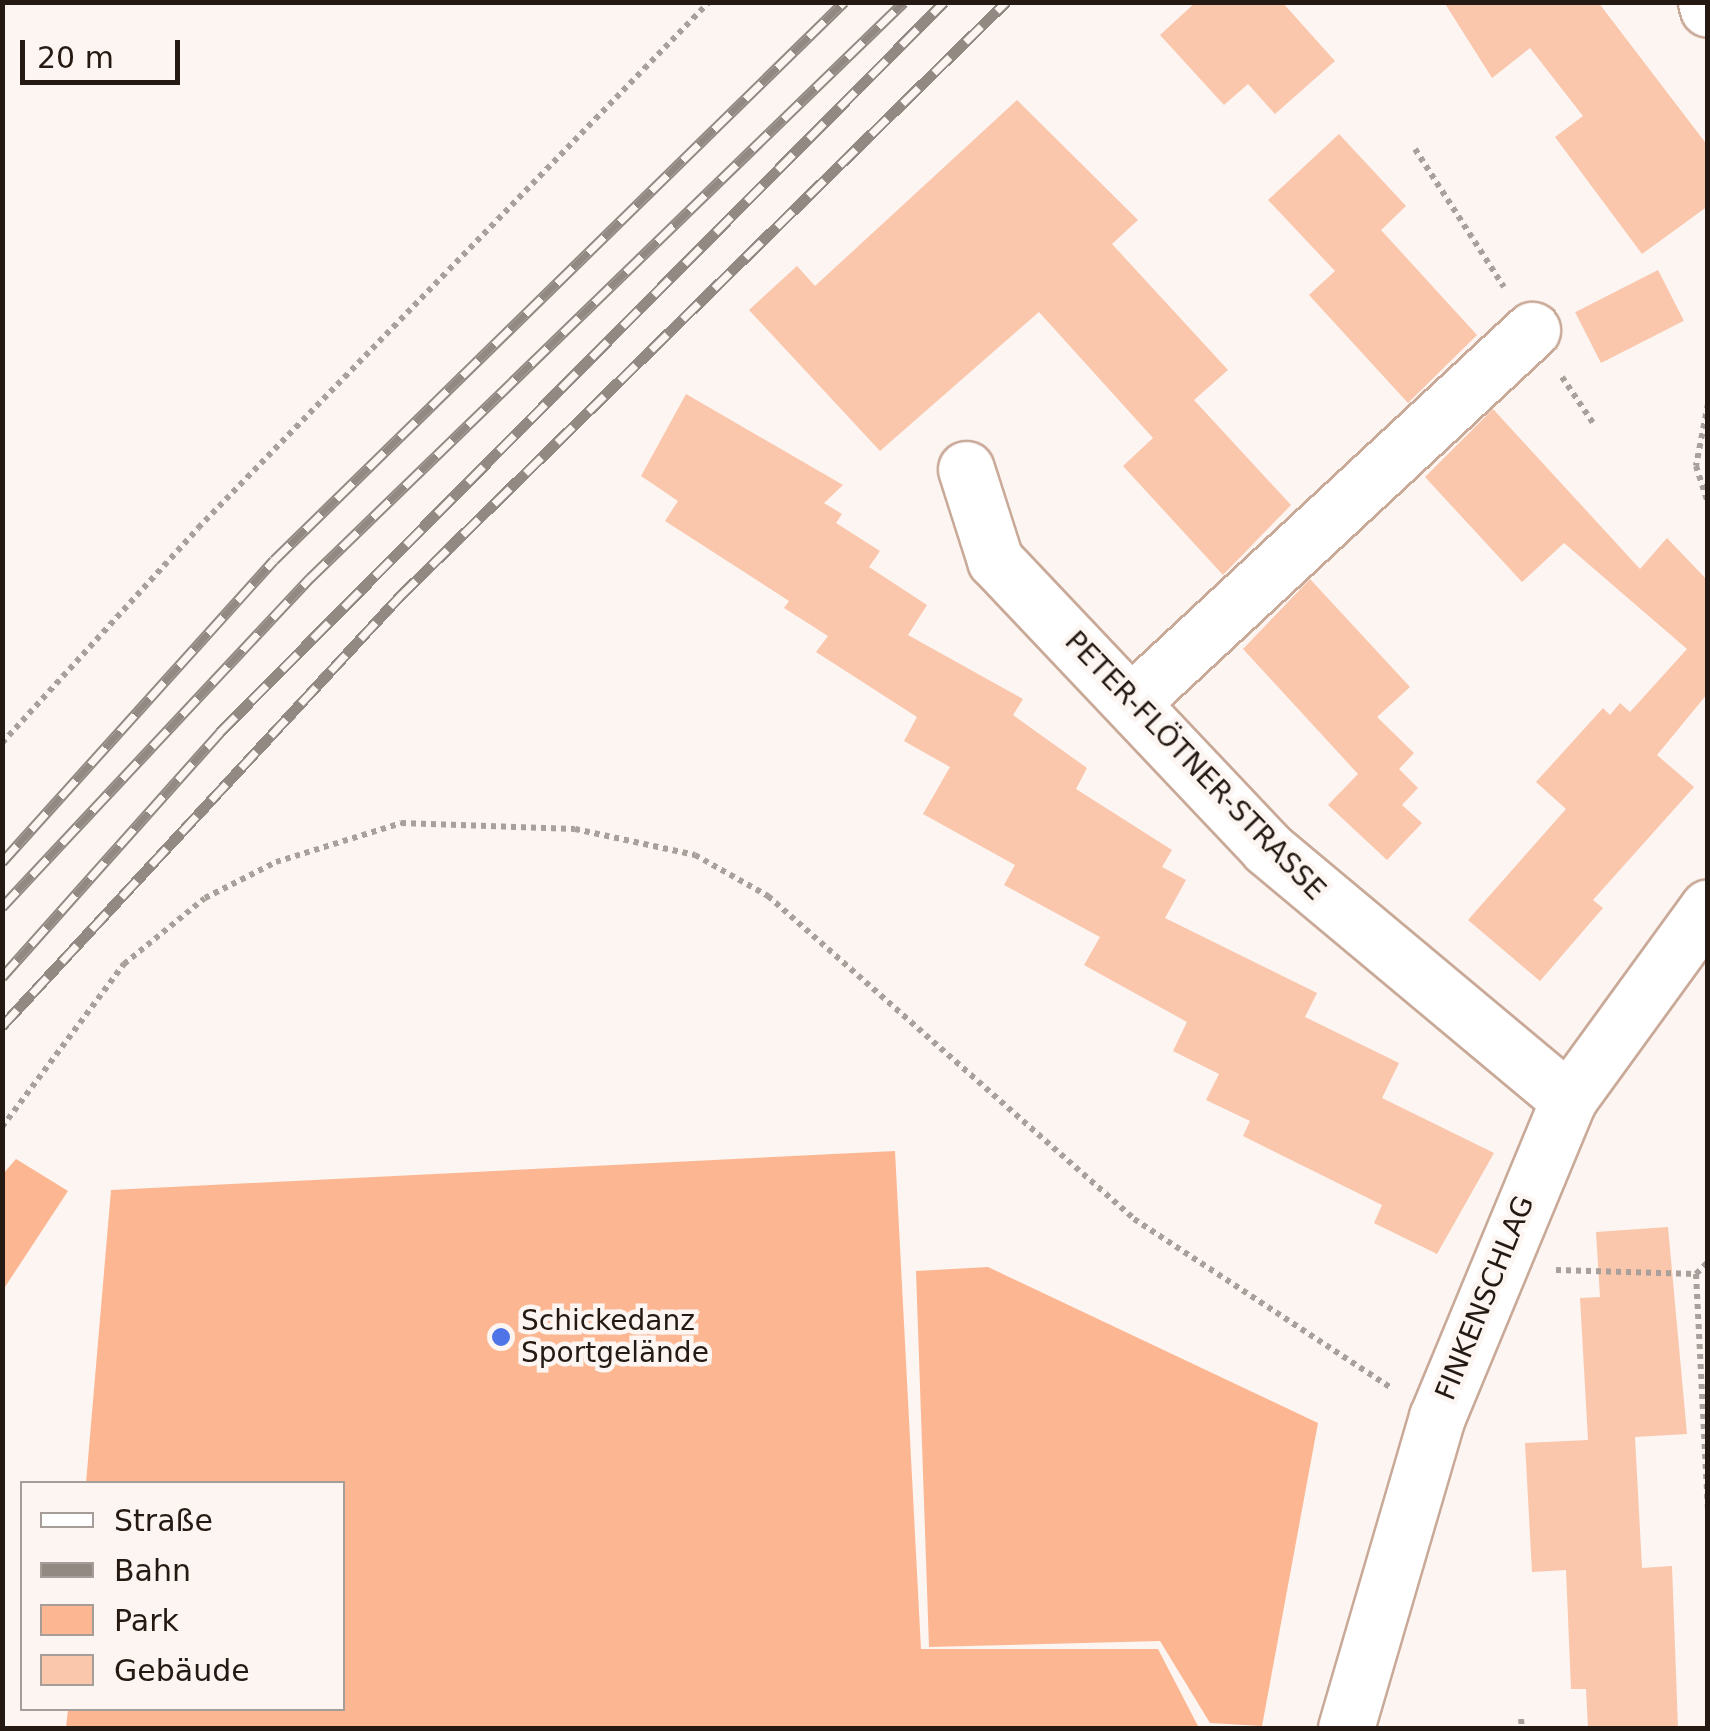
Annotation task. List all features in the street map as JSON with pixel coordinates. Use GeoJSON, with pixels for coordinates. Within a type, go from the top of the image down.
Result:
{"type":"FeatureCollection","features":[{"type":"Feature","properties":{"kind":"street"},"geometry":{"type":"LineString","coordinates":[[1133,701],[1532,330]]}},
{"type":"Feature","properties":{"kind":"street","name":"PETER-FLÖTNER-STRASSE"},"geometry":{"type":"LineString","coordinates":[[966,469],[995,560],[1133,701],[1267,848],[1568,1100]]}},
{"type":"Feature","properties":{"kind":"street","name":"FINKENSCHLAG"},"geometry":{"type":"LineString","coordinates":[[1346,1728],[1437,1418],[1494,1268],[1568,1100],[1708,907]]}},
{"type":"Feature","properties":{"kind":"path"},"geometry":{"type":"LineString","coordinates":[[2,744],[198,528],[709,2]]}},
{"type":"Feature","properties":{"kind":"path"},"geometry":{"type":"LineString","coordinates":[[1708,404],[1696,466],[1708,504]]}},
{"type":"Feature","properties":{"kind":"path"},"geometry":{"type":"LineString","coordinates":[[2,1127],[124,964],[205,898],[276,862],[401,824],[575,829],[695,855],[768,896],[1134,1220],[1437,1418]]}},
{"type":"Feature","properties":{"kind":"path"},"geometry":{"type":"LineString","coordinates":[[1494,1268],[1696,1274],[1708,1262]]}},
{"type":"Feature","properties":{"kind":"path"},"geometry":{"type":"LineString","coordinates":[[1696,1274],[1708,1509]]}},
{"type":"Feature","properties":{"kind":"path"},"geometry":{"type":"LineString","coordinates":[[1521,1719],[1522,1728]]}},
{"type":"Feature","properties":{"kind":"green space","name":"Schickedanz Sportgelände"},"geometry":{"type":"Polygon","coordinates":[[[895,1151],[921,1649],[1158,1649],[1199,1728],[66,1728],[68,1711],[345,1711],[345,1481],[86,1481],[111,1190],[895,1151]]]}},
{"type":"Feature","properties":{"kind":"green space"},"geometry":{"type":"Polygon","coordinates":[[[16,1159],[68,1191],[3,1290],[3,1174],[16,1159]]]}},
{"type":"Feature","properties":{"kind":"green space"},"geometry":{"type":"Polygon","coordinates":[[[988,1267],[1318,1423],[1262,1726],[1210,1723],[1160,1641],[929,1647],[916,1271],[988,1267]]]}},
{"type":"Feature","properties":{"kind":"building"},"geometry":{"type":"Polygon","coordinates":[[[1196,2],[1282,2],[1335,61],[1275,114],[1248,84],[1224,105],[1160,35],[1196,2]]]}},
{"type":"Feature","properties":{"kind":"building"},"geometry":{"type":"Polygon","coordinates":[[[1444,2],[1598,2],[1708,146],[1708,206],[1642,254],[1555,137],[1583,116],[1530,48],[1492,78],[1444,2]]]}},
{"type":"Feature","properties":{"kind":"building"},"geometry":{"type":"Polygon","coordinates":[[[1017,100],[1138,220],[1112,244],[1228,370],[1194,400],[1291,505],[1223,575],[1123,466],[1153,438],[1039,312],[880,451],[749,310],[797,266],[815,286],[1017,100]]]}},
{"type":"Feature","properties":{"kind":"building"},"geometry":{"type":"Polygon","coordinates":[[[1339,134],[1406,206],[1381,230],[1477,335],[1408,403],[1309,295],[1335,271],[1268,200],[1339,134]]]}},
{"type":"Feature","properties":{"kind":"building"},"geometry":{"type":"Polygon","coordinates":[[[1658,270],[1684,321],[1601,363],[1575,312],[1658,270]]]}},
{"type":"Feature","properties":{"kind":"building"},"geometry":{"type":"Polygon","coordinates":[[[686,394],[843,485],[824,503],[842,514],[836,523],[880,551],[869,567],[927,605],[908,635],[1023,699],[1013,715],[1087,768],[1076,789],[1172,850],[1162,867],[1186,880],[1165,918],[1317,993],[1305,1017],[1399,1063],[1382,1098],[1494,1153],[1437,1254],[1374,1223],[1382,1205],[1243,1136],[1250,1121],[1206,1100],[1219,1074],[1173,1051],[1187,1022],[1084,965],[1100,937],[1004,885],[1015,865],[923,814],[950,767],[904,741],[917,717],[816,652],[828,636],[784,608],[789,601],[665,521],[678,501],[641,476],[686,394]]]}},
{"type":"Feature","properties":{"kind":"building"},"geometry":{"type":"Polygon","coordinates":[[[1493,409],[1640,569],[1667,538],[1708,581],[1708,693],[1657,755],[1694,787],[1593,900],[1603,908],[1540,981],[1468,920],[1566,809],[1536,782],[1603,708],[1610,715],[1620,703],[1630,712],[1687,649],[1564,543],[1522,582],[1425,477],[1493,409]]]}},
{"type":"Feature","properties":{"kind":"building"},"geometry":{"type":"Polygon","coordinates":[[[1310,579],[1410,687],[1377,717],[1414,753],[1399,769],[1418,788],[1402,805],[1422,823],[1387,860],[1328,805],[1358,774],[1243,649],[1310,579]]]}},
{"type":"Feature","properties":{"kind":"building"},"geometry":{"type":"Polygon","coordinates":[[[1668,1227],[1687,1434],[1635,1437],[1642,1568],[1672,1566],[1678,1728],[1588,1728],[1586,1689],[1571,1689],[1566,1570],[1532,1572],[1525,1443],[1588,1440],[1580,1298],[1600,1297],[1596,1232],[1668,1227]]]}},
{"type":"Feature","properties":{"kind":"railway"},"geometry":{"type":"LineString","coordinates":[[2,862],[274,560],[844,2]]}},
{"type":"Feature","properties":{"kind":"railway"},"geometry":{"type":"LineString","coordinates":[[2,907],[310,578],[904,2]]}},
{"type":"Feature","properties":{"kind":"railway"},"geometry":{"type":"LineString","coordinates":[[2,977],[220,732],[944,2]]}},
{"type":"Feature","properties":{"kind":"railway"},"geometry":{"type":"LineString","coordinates":[[2,1026],[400,596],[1006,2]]}},
{"type":"Feature","properties":{"kind":"place","name":"Schickedanz Sportgelände"},"geometry":{"type":"Point","coordinates":[501,1337]}}]}
